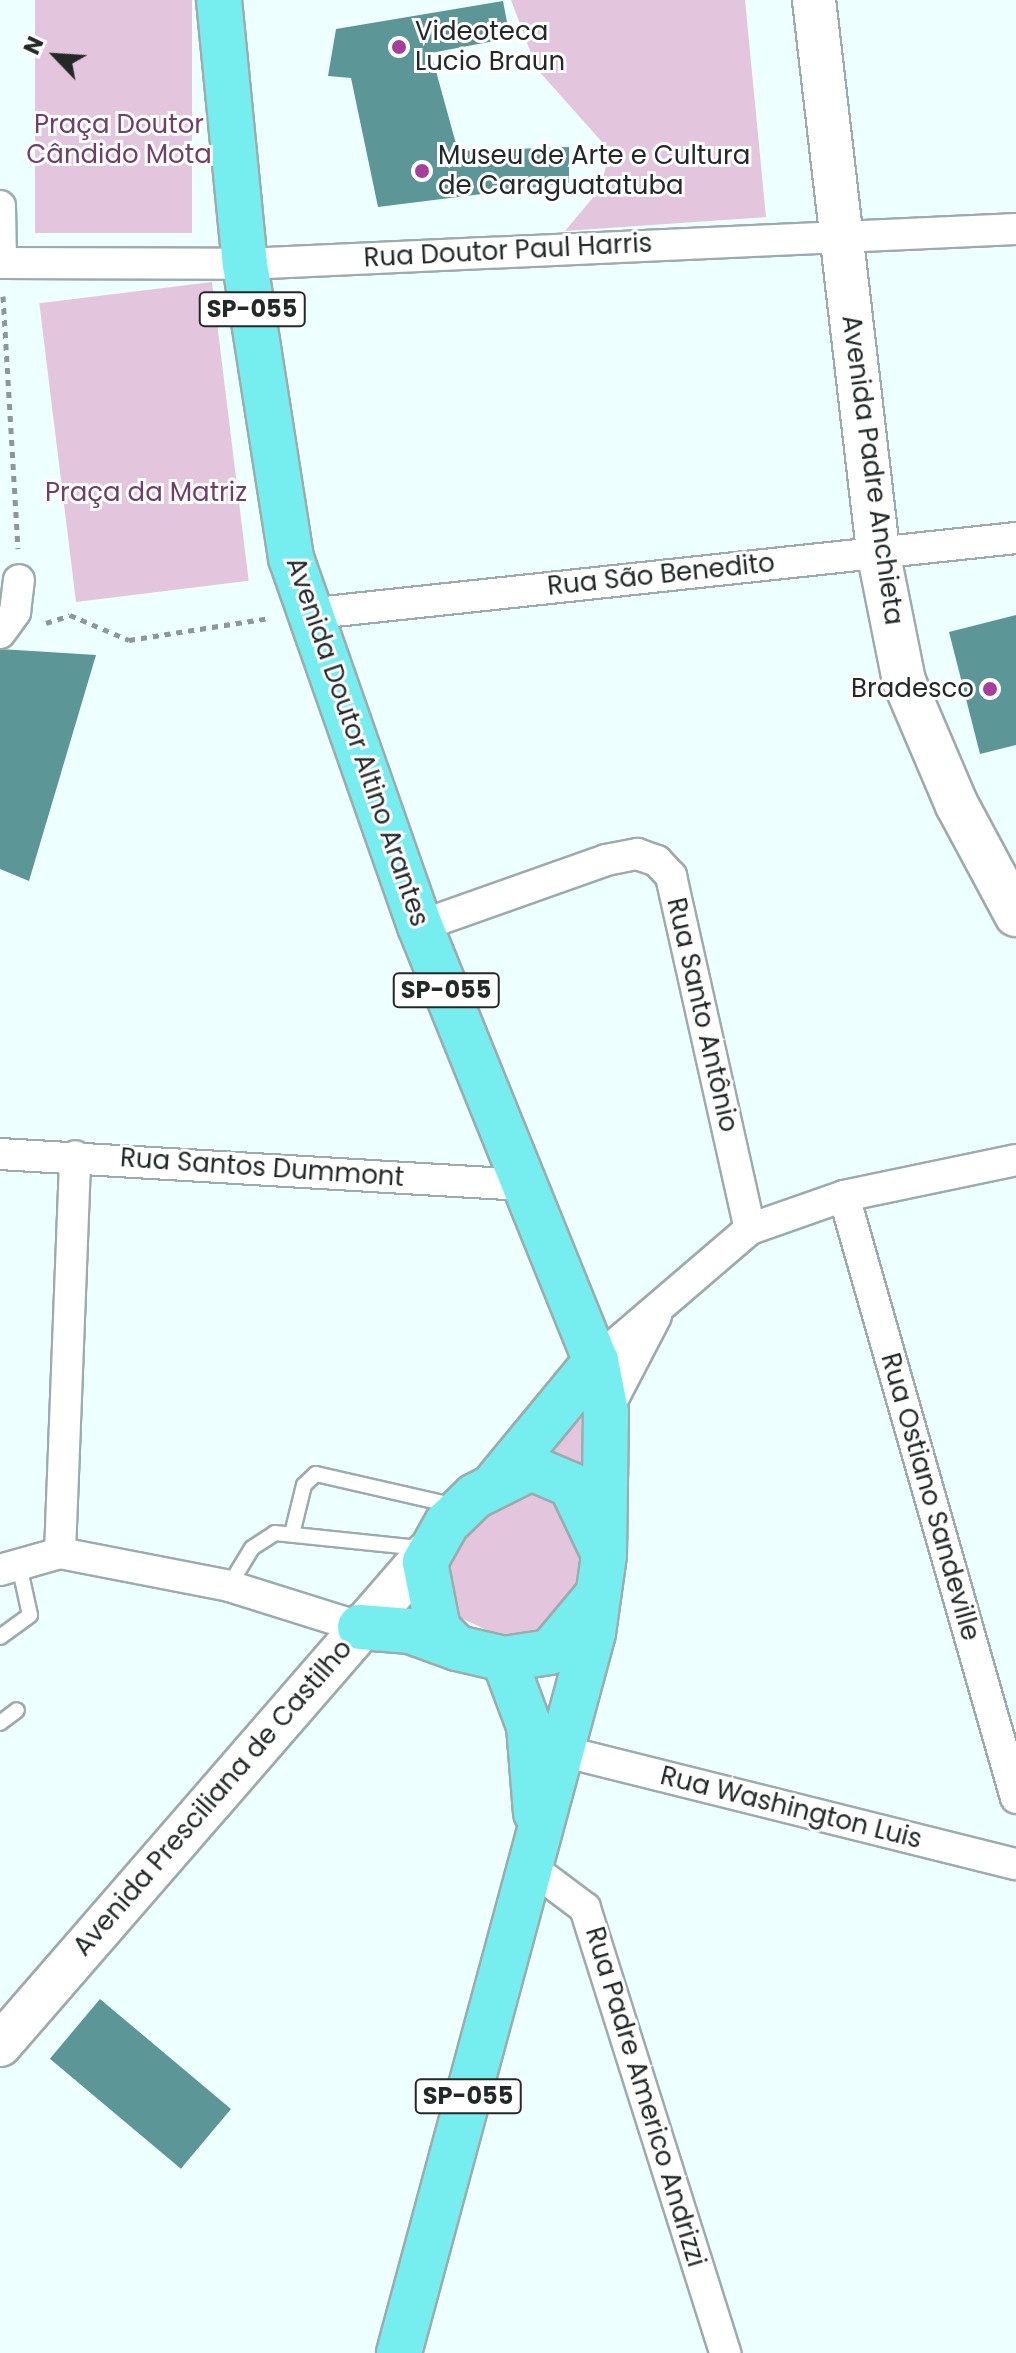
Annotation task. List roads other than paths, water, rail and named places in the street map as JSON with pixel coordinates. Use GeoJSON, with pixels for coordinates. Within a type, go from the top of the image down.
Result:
{"type":"FeatureCollection","features":[{"type":"Feature","properties":{"kind":"main road","name":"Avenida Doutor Altino Arantes"},"geometry":{"type":"LineString","coordinates":[[219,0],[245,264],[291,558],[307,614],[420,926],[596,1361]]}},
{"type":"Feature","properties":{"kind":"main road","name":"SP-055"},"geometry":{"type":"LineString","coordinates":[[399,2353],[533,1853],[566,1752],[601,1574],[606,1412],[596,1361]]}},
{"type":"Feature","properties":{"kind":"main road"},"geometry":{"type":"LineString","coordinates":[[457,1648],[432,1616],[428,1551],[463,1508],[498,1480],[596,1361]]}},
{"type":"Feature","properties":{"kind":"main road"},"geometry":{"type":"LineString","coordinates":[[360,1627],[410,1631],[457,1648],[504,1659],[550,1652],[601,1574],[583,1505],[560,1476],[531,1468],[498,1480]]}},
{"type":"Feature","properties":{"kind":"main road","name":"SP-055"},"geometry":{"type":"LineString","coordinates":[[504,1659],[529,1726],[533,1853]]}},
{"type":"Feature","properties":{"kind":"street","name":"Avenida Padre Anchieta"},"geometry":{"type":"LineString","coordinates":[[814,0],[878,551],[904,681],[957,805],[1016,915]]}},
{"type":"Feature","properties":{"kind":"street"},"geometry":{"type":"LineString","coordinates":[[0,206],[0,263]]}},
{"type":"Feature","properties":{"kind":"street","name":"Rua Doutor Paul Harris"},"geometry":{"type":"LineString","coordinates":[[0,263],[245,264],[841,233],[1016,229]]}},
{"type":"Feature","properties":{"kind":"street","name":"Rua São Benedito"},"geometry":{"type":"LineString","coordinates":[[307,614],[1016,538]]}},
{"type":"Feature","properties":{"kind":"street"},"geometry":{"type":"LineString","coordinates":[[1,633],[15,612],[19,580]]}},
{"type":"Feature","properties":{"kind":"street","name":"Rua Santo Antônio"},"geometry":{"type":"LineString","coordinates":[[420,926],[606,860],[637,854],[657,861],[671,876],[750,1229]]}},
{"type":"Feature","properties":{"kind":"street","name":"Rua Santos Dummont"},"geometry":{"type":"LineString","coordinates":[[0,1154],[75,1156],[524,1185]]}},
{"type":"Feature","properties":{"kind":"street"},"geometry":{"type":"LineString","coordinates":[[60,1553],[75,1156]]}},
{"type":"Feature","properties":{"kind":"street"},"geometry":{"type":"LineString","coordinates":[[596,1361],[750,1229],[844,1196],[1016,1160]]}},
{"type":"Feature","properties":{"kind":"street","name":"Rua Ostiano Sandeville"},"geometry":{"type":"LineString","coordinates":[[844,1196],[1016,1798]]}},
{"type":"Feature","properties":{"kind":"street"},"geometry":{"type":"LineString","coordinates":[[606,1412],[658,1310]]}},
{"type":"Feature","properties":{"kind":"street","name":"Avenida Presciliana de Castilho"},"geometry":{"type":"LineString","coordinates":[[0,2045],[428,1551]]}},
{"type":"Feature","properties":{"kind":"street"},"geometry":{"type":"LineString","coordinates":[[10,1567],[60,1553],[229,1586],[360,1627]]}},
{"type":"Feature","properties":{"kind":"street","name":"Rua Washington Luis"},"geometry":{"type":"LineString","coordinates":[[566,1752],[1016,1864]]}},
{"type":"Feature","properties":{"kind":"street","name":"Rua Padre Americo Andrizzi"},"geometry":{"type":"LineString","coordinates":[[533,1853],[585,1908],[725,2353]]}},
{"type":"Feature","properties":{"kind":"lane"},"geometry":{"type":"LineString","coordinates":[[293,1530],[304,1485],[316,1474],[463,1508]]}},
{"type":"Feature","properties":{"kind":"lane"},"geometry":{"type":"LineString","coordinates":[[229,1586],[262,1538],[293,1530],[428,1551]]}},
{"type":"Feature","properties":{"kind":"lane"},"geometry":{"type":"LineString","coordinates":[[0,1637],[30,1615],[10,1567]]}},
{"type":"Feature","properties":{"kind":"lane"},"geometry":{"type":"LineString","coordinates":[[0,1723],[17,1710]]}},
{"type":"Feature","properties":{"kind":"place","name":"Videoteca Lucio Braun"},"geometry":{"type":"Point","coordinates":[399,47]}},
{"type":"Feature","properties":{"kind":"place","name":"Museu de Arte e Cultura de Caraguatatuba"},"geometry":{"type":"Point","coordinates":[422,171]}},
{"type":"Feature","properties":{"kind":"place","name":"Bradesco"},"geometry":{"type":"Point","coordinates":[990,689]}},
{"type":"Feature","properties":{"kind":"park label","name":"Praça Doutor Cândido Mota"},"geometry":{"type":"Point","coordinates":[119,140]}},
{"type":"Feature","properties":{"kind":"park label","name":"Praça da Matriz"},"geometry":{"type":"Point","coordinates":[146,493]}}]}
